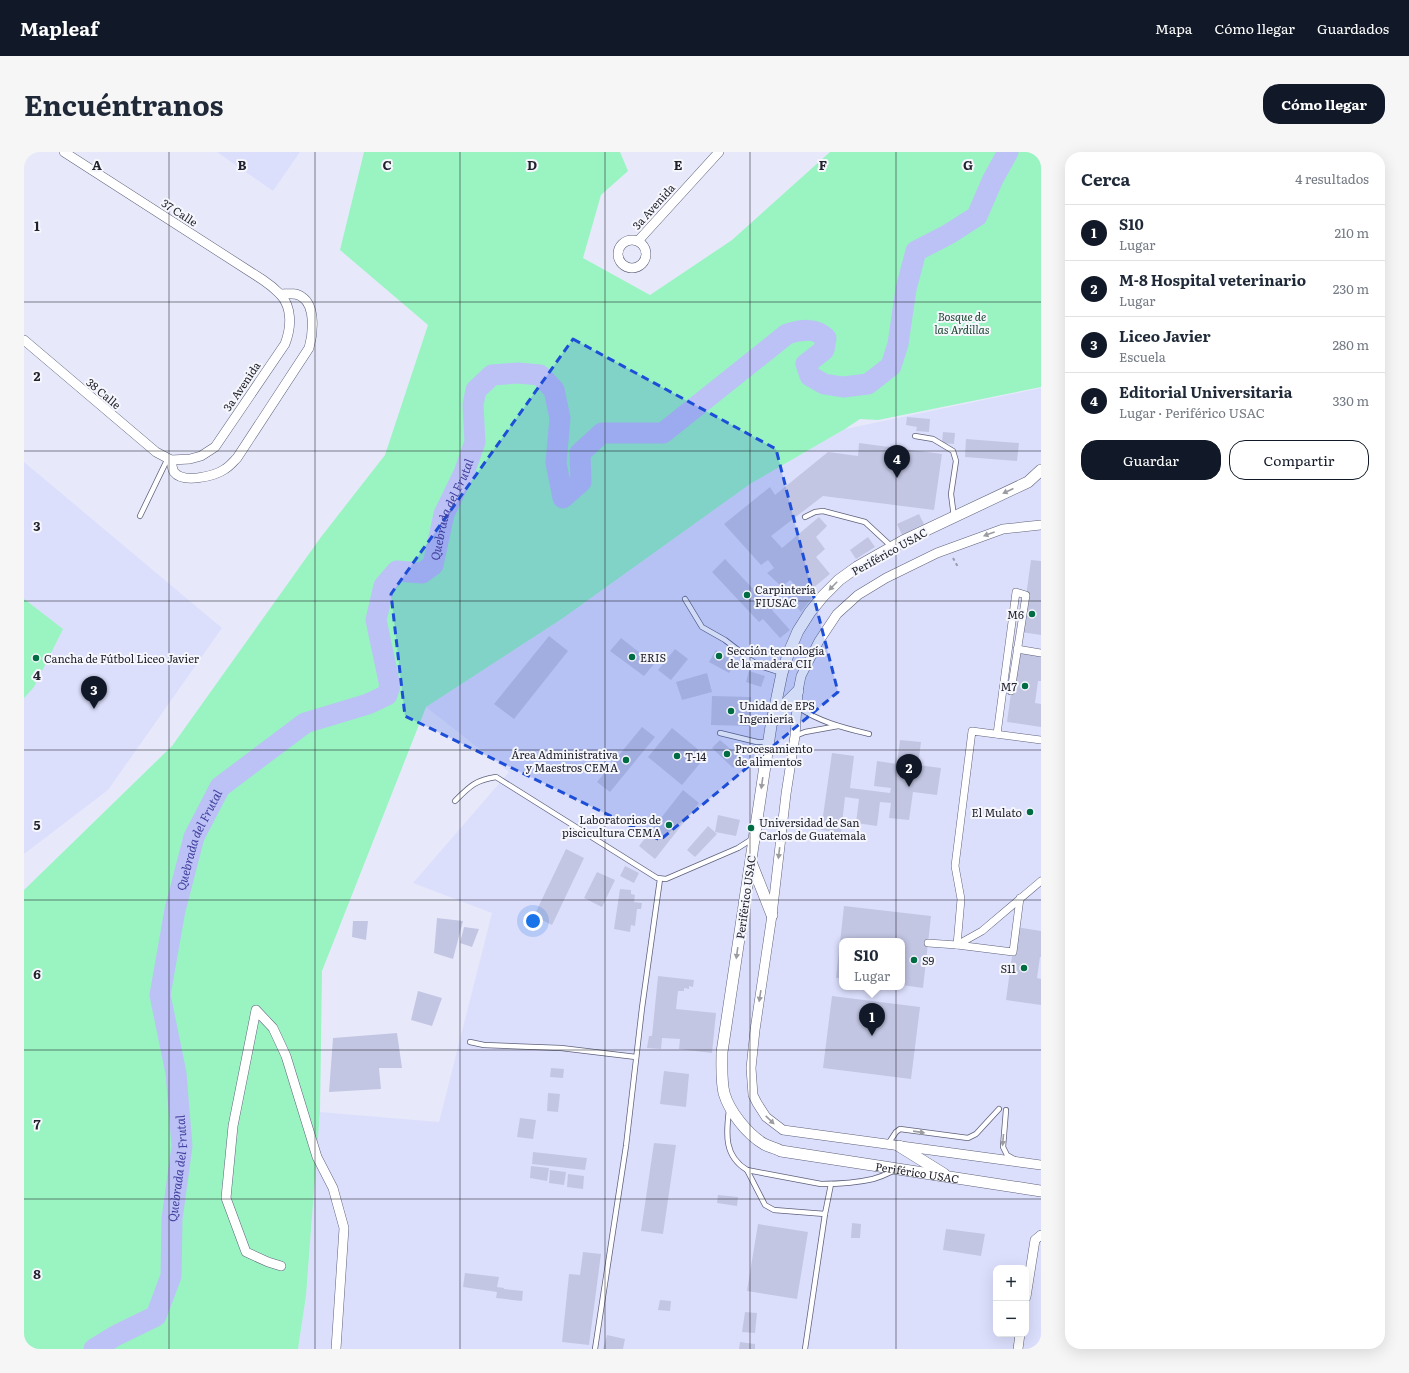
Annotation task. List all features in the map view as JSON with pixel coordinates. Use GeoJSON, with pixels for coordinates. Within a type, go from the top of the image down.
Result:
{"type":"FeatureCollection","features":[{"type":"Feature","properties":{"kind":"street","name":"37 Calle"},"geometry":{"type":"LineString","coordinates":[[64,152],[263,280],[280,294]]}},
{"type":"Feature","properties":{"kind":"street","name":"3a Avenida"},"geometry":{"type":"LineString","coordinates":[[638,241],[719,152]]}},
{"type":"Feature","properties":{"kind":"street","name":"3a Avenida"},"geometry":{"type":"LineString","coordinates":[[170,459],[190,460],[201,456],[215,447],[284,344],[288,334],[290,317],[287,304],[280,294]]}},
{"type":"Feature","properties":{"kind":"street"},"geometry":{"type":"LineString","coordinates":[[170,459],[174,471],[180,477],[189,479],[206,476],[224,470],[237,458],[246,445],[309,348],[312,336],[313,321],[310,306],[303,297],[294,294],[280,294]]}},
{"type":"Feature","properties":{"kind":"street","name":"38 Calle"},"geometry":{"type":"LineString","coordinates":[[24,340],[156,452],[170,459]]}},
{"type":"Feature","properties":{"kind":"street","name":"Periférico USAC"},"geometry":{"type":"LineString","coordinates":[[1041,470],[1028,482],[892,547],[857,567],[839,580],[823,596],[810,612],[798,631],[788,652],[782,673],[768,742],[722,1052],[724,1092],[730,1107],[750,1134],[764,1144],[781,1151],[1041,1191]]}},
{"type":"Feature","properties":{"kind":"street","name":"Periférico USAC"},"geometry":{"type":"LineString","coordinates":[[1041,525],[1003,529],[937,552],[886,578],[858,595],[837,614],[819,641],[802,676],[798,691],[795,736],[786,794],[772,915],[755,1030],[751,1068],[752,1088],[757,1104],[766,1116],[783,1130],[1041,1165]]}},
{"type":"Feature","properties":{"kind":"street"},"geometry":{"type":"LineString","coordinates":[[997,734],[1016,592],[1026,595],[1011,690]]}},
{"type":"Feature","properties":{"kind":"street"},"geometry":{"type":"LineString","coordinates":[[1017,649],[1041,653]]}},
{"type":"Feature","properties":{"kind":"street"},"geometry":{"type":"LineString","coordinates":[[771,726],[782,708],[798,691]]}},
{"type":"Feature","properties":{"kind":"street"},"geometry":{"type":"LineString","coordinates":[[957,945],[961,900],[955,866],[972,731],[1041,740]]}},
{"type":"Feature","properties":{"kind":"street"},"geometry":{"type":"LineString","coordinates":[[750,861],[772,915]]}},
{"type":"Feature","properties":{"kind":"street"},"geometry":{"type":"LineString","coordinates":[[957,945],[982,931],[1041,881]]}},
{"type":"Feature","properties":{"kind":"street"},"geometry":{"type":"LineString","coordinates":[[928,943],[1013,952],[1020,898]]}},
{"type":"Feature","properties":{"kind":"street"},"geometry":{"type":"LineString","coordinates":[[281,1266],[246,1252],[226,1198],[233,1126],[256,1010],[273,1028],[286,1056],[317,1157],[333,1188],[344,1228],[336,1349]]}},
{"type":"Feature","properties":{"kind":"street"},"geometry":{"type":"LineString","coordinates":[[894,1145],[948,1176]]}},
{"type":"Feature","properties":{"kind":"street"},"geometry":{"type":"LineString","coordinates":[[1019,1188],[1041,1182]]}},
{"type":"Feature","properties":{"kind":"street"},"geometry":{"type":"LineString","coordinates":[[1029,1278],[1035,1240],[1041,1235]]}},
{"type":"Feature","properties":{"kind":"street"},"geometry":{"type":"LineString","coordinates":[[1018,1349],[1020,1337]]}},
{"type":"Feature","properties":{"kind":"lane"},"geometry":{"type":"LineString","coordinates":[[915,436],[933,440],[953,451],[956,461],[951,494],[954,517]]}},
{"type":"Feature","properties":{"kind":"lane"},"geometry":{"type":"LineString","coordinates":[[140,516],[170,459]]}},
{"type":"Feature","properties":{"kind":"lane"},"geometry":{"type":"LineString","coordinates":[[805,517],[815,512],[823,511],[866,522],[892,547]]}},
{"type":"Feature","properties":{"kind":"lane"},"geometry":{"type":"LineString","coordinates":[[685,599],[702,627],[725,640],[744,656],[760,666],[782,673]]}},
{"type":"Feature","properties":{"kind":"lane"},"geometry":{"type":"LineString","coordinates":[[798,707],[809,714],[839,726],[869,734]]}},
{"type":"Feature","properties":{"kind":"lane"},"geometry":{"type":"LineString","coordinates":[[795,736],[805,732],[839,726]]}},
{"type":"Feature","properties":{"kind":"lane"},"geometry":{"type":"LineString","coordinates":[[720,733],[757,742],[768,742]]}},
{"type":"Feature","properties":{"kind":"lane"},"geometry":{"type":"LineString","coordinates":[[455,802],[471,785],[483,779],[496,777],[657,878],[666,879],[738,848],[754,838]]}},
{"type":"Feature","properties":{"kind":"lane"},"geometry":{"type":"LineString","coordinates":[[595,1349],[626,1146],[636,1057],[660,878]]}},
{"type":"Feature","properties":{"kind":"lane"},"geometry":{"type":"LineString","coordinates":[[470,1042],[484,1045],[561,1048],[636,1057]]}},
{"type":"Feature","properties":{"kind":"lane"},"geometry":{"type":"LineString","coordinates":[[730,1107],[726,1135],[730,1149],[738,1165],[747,1170],[822,1184],[831,1184],[873,1179],[898,1169]]}},
{"type":"Feature","properties":{"kind":"lane"},"geometry":{"type":"LineString","coordinates":[[894,1145],[896,1132],[900,1129],[968,1138],[976,1134],[999,1109]]}},
{"type":"Feature","properties":{"kind":"lane"},"geometry":{"type":"LineString","coordinates":[[1006,1110],[1003,1147],[1007,1155],[1019,1162]]}},
{"type":"Feature","properties":{"kind":"lane"},"geometry":{"type":"LineString","coordinates":[[747,1170],[765,1205],[774,1210],[825,1214]]}},
{"type":"Feature","properties":{"kind":"lane"},"geometry":{"type":"LineString","coordinates":[[805,1349],[825,1214],[831,1184]]}},
{"type":"Feature","properties":{"kind":"highlighted area"},"geometry":{"type":"Polygon","coordinates":[[[573,339],[776,449],[838,692],[660,840],[405,716],[391,594],[573,339]]]}},
{"type":"Feature","properties":{"kind":"shaded area"},"geometry":{"type":"Polygon","coordinates":[[[217,152],[300,152],[273,191],[217,152]]]}},
{"type":"Feature","properties":{"kind":"shaded area","name":"Universidad de San Carlos de Guatemala"},"geometry":{"type":"Polygon","coordinates":[[[1041,388],[1041,1349],[298,1349],[306,1296],[320,1112],[439,1122],[492,913],[413,883],[509,772],[426,707],[563,618],[750,484],[845,429],[1041,388]]]}},
{"type":"Feature","properties":{"kind":"shaded area"},"geometry":{"type":"Polygon","coordinates":[[[24,462],[222,628],[108,790],[24,854],[24,462]]]}},
{"type":"Feature","properties":{"kind":"green space","name":"Bosque de las Ardillas"},"geometry":{"type":"Polygon","coordinates":[[[364,152],[620,152],[628,171],[601,195],[583,258],[650,295],[732,240],[830,152],[1041,152],[1041,387],[878,420],[860,419],[750,484],[563,618],[426,707],[322,971],[320,1112],[306,1296],[298,1349],[24,1349],[24,890],[172,746],[321,537],[385,455],[428,325],[340,250],[364,152]]]}},
{"type":"Feature","properties":{"kind":"green space","name":"Cancha de Fútbol Liceo Javier"},"geometry":{"type":"Polygon","coordinates":[[[24,599],[63,629],[34,687],[24,698],[24,599]]]}},
{"type":"Feature","properties":{"kind":"building"},"geometry":{"type":"Polygon","coordinates":[[[907,417],[930,419],[929,432],[916,431],[917,427],[906,425],[907,417]]]}},
{"type":"Feature","properties":{"kind":"building"},"geometry":{"type":"Polygon","coordinates":[[[943,432],[955,433],[954,444],[942,443],[943,432]]]}},
{"type":"Feature","properties":{"kind":"building"},"geometry":{"type":"Polygon","coordinates":[[[966,439],[1019,443],[1017,461],[965,457],[966,439]]]}},
{"type":"Feature","properties":{"kind":"building"},"geometry":{"type":"Polygon","coordinates":[[[859,443],[942,454],[934,510],[823,496],[771,536],[782,548],[819,517],[827,526],[816,537],[825,549],[816,557],[830,574],[807,593],[812,598],[801,612],[788,597],[798,588],[790,580],[782,587],[767,573],[774,568],[768,560],[761,565],[724,524],[770,487],[775,495],[828,452],[858,456],[859,443]]]}},
{"type":"Feature","properties":{"kind":"building"},"geometry":{"type":"Polygon","coordinates":[[[919,514],[924,524],[902,535],[897,524],[919,514]]]}},
{"type":"Feature","properties":{"kind":"building"},"geometry":{"type":"Polygon","coordinates":[[[868,537],[875,547],[856,559],[850,550],[868,537]]]}},
{"type":"Feature","properties":{"kind":"building","name":"Carpintería FIUSAC"},"geometry":{"type":"Polygon","coordinates":[[[725,559],[790,630],[780,638],[763,619],[759,622],[712,572],[725,559]]]}},
{"type":"Feature","properties":{"kind":"building","name":"M6"},"geometry":{"type":"Polygon","coordinates":[[[1031,560],[1041,561],[1041,635],[1021,632],[1031,560]]]}},
{"type":"Feature","properties":{"kind":"building"},"geometry":{"type":"Polygon","coordinates":[[[549,636],[568,651],[514,719],[494,704],[549,636]]]}},
{"type":"Feature","properties":{"kind":"building","name":"ERIS"},"geometry":{"type":"Polygon","coordinates":[[[621,638],[654,664],[644,676],[610,651],[621,638]]]}},
{"type":"Feature","properties":{"kind":"building"},"geometry":{"type":"Polygon","coordinates":[[[675,649],[688,659],[671,680],[658,670],[675,649]]]}},
{"type":"Feature","properties":{"kind":"building","name":"M7"},"geometry":{"type":"Polygon","coordinates":[[[1017,649],[1041,653],[1041,681],[1038,681],[1035,703],[1041,704],[1041,727],[1007,722],[1017,649]]]}},
{"type":"Feature","properties":{"kind":"building","name":"Sección tecnología de la madera CII"},"geometry":{"type":"Polygon","coordinates":[[[716,650],[735,662],[729,673],[709,662],[716,650]]]}},
{"type":"Feature","properties":{"kind":"building"},"geometry":{"type":"Polygon","coordinates":[[[749,671],[765,676],[761,687],[746,682],[749,671]]]}},
{"type":"Feature","properties":{"kind":"building"},"geometry":{"type":"Polygon","coordinates":[[[707,673],[712,692],[682,700],[676,682],[707,673]]]}},
{"type":"Feature","properties":{"kind":"building","name":"Unidad de EPS Ingeniería"},"geometry":{"type":"Polygon","coordinates":[[[712,696],[751,697],[751,726],[711,725],[712,696]]]}},
{"type":"Feature","properties":{"kind":"building","name":"Área Administrativa y Maestros CEMA"},"geometry":{"type":"Polygon","coordinates":[[[642,727],[655,737],[610,792],[597,782],[642,727]]]}},
{"type":"Feature","properties":{"kind":"building","name":"T-14"},"geometry":{"type":"Polygon","coordinates":[[[672,728],[706,756],[682,785],[648,757],[672,728]]]}},
{"type":"Feature","properties":{"kind":"building","name":"Procesamiento de alimentos"},"geometry":{"type":"Polygon","coordinates":[[[720,740],[742,759],[733,768],[712,748],[720,740]]]}},
{"type":"Feature","properties":{"kind":"building"},"geometry":{"type":"Polygon","coordinates":[[[900,740],[921,742],[918,765],[941,768],[937,795],[913,792],[909,820],[889,818],[891,803],[880,802],[877,826],[856,823],[859,799],[845,797],[841,833],[821,830],[832,753],[854,756],[850,788],[890,793],[891,788],[874,786],[877,761],[897,764],[900,740]]]}},
{"type":"Feature","properties":{"kind":"building","name":"Laboratorios de piscicultura CEMA"},"geometry":{"type":"Polygon","coordinates":[[[683,790],[699,803],[655,859],[639,846],[683,790]]]}},
{"type":"Feature","properties":{"kind":"building"},"geometry":{"type":"Polygon","coordinates":[[[718,815],[740,820],[736,836],[715,832],[718,815]]]}},
{"type":"Feature","properties":{"kind":"building"},"geometry":{"type":"Polygon","coordinates":[[[708,826],[717,834],[695,857],[687,850],[708,826]]]}},
{"type":"Feature","properties":{"kind":"building"},"geometry":{"type":"Polygon","coordinates":[[[566,849],[584,858],[552,925],[534,916],[566,849]]]}},
{"type":"Feature","properties":{"kind":"building"},"geometry":{"type":"Polygon","coordinates":[[[625,866],[639,873],[634,883],[620,876],[625,866]]]}},
{"type":"Feature","properties":{"kind":"building"},"geometry":{"type":"Polygon","coordinates":[[[597,872],[615,880],[602,907],[584,898],[597,872]]]}},
{"type":"Feature","properties":{"kind":"building"},"geometry":{"type":"Polygon","coordinates":[[[620,889],[631,890],[631,894],[635,895],[634,902],[642,903],[641,909],[637,909],[635,926],[631,925],[630,932],[614,929],[620,889]]]}},
{"type":"Feature","properties":{"kind":"building","name":"S9"},"geometry":{"type":"Polygon","coordinates":[[[844,906],[931,916],[923,988],[905,985],[905,938],[840,938],[844,906]]]}},
{"type":"Feature","properties":{"kind":"building"},"geometry":{"type":"Polygon","coordinates":[[[437,918],[463,921],[453,959],[434,953],[437,918]]]}},
{"type":"Feature","properties":{"kind":"building"},"geometry":{"type":"Polygon","coordinates":[[[353,921],[368,921],[366,940],[352,937],[353,921]]]}},
{"type":"Feature","properties":{"kind":"building"},"geometry":{"type":"Polygon","coordinates":[[[464,927],[479,929],[472,947],[460,943],[464,927]]]}},
{"type":"Feature","properties":{"kind":"building","name":"S11"},"geometry":{"type":"Polygon","coordinates":[[[1016,927],[1041,931],[1041,957],[1037,978],[1041,979],[1041,1005],[1006,1000],[1016,927]]]}},
{"type":"Feature","properties":{"kind":"building","name":"S9"},"geometry":{"type":"Polygon","coordinates":[[[839,951],[839,978],[836,978],[839,951]]]}},
{"type":"Feature","properties":{"kind":"building"},"geometry":{"type":"Polygon","coordinates":[[[658,976],[694,980],[693,987],[689,986],[689,989],[684,988],[684,991],[678,991],[676,1009],[716,1013],[712,1053],[679,1049],[680,1039],[662,1038],[661,1049],[647,1048],[649,1036],[652,1036],[658,976]]]}},
{"type":"Feature","properties":{"kind":"building"},"geometry":{"type":"Polygon","coordinates":[[[418,991],[442,998],[432,1026],[411,1020],[418,991]]]}},
{"type":"Feature","properties":{"kind":"building"},"geometry":{"type":"Polygon","coordinates":[[[832,996],[920,1007],[911,1079],[823,1068],[832,996]]]}},
{"type":"Feature","properties":{"kind":"building"},"geometry":{"type":"Polygon","coordinates":[[[397,1033],[402,1068],[379,1068],[381,1089],[329,1092],[333,1038],[397,1033]]]}},
{"type":"Feature","properties":{"kind":"building"},"geometry":{"type":"Polygon","coordinates":[[[551,1068],[564,1069],[563,1078],[550,1077],[551,1068]]]}},
{"type":"Feature","properties":{"kind":"building"},"geometry":{"type":"Polygon","coordinates":[[[664,1071],[689,1074],[686,1107],[660,1104],[664,1071]]]}},
{"type":"Feature","properties":{"kind":"building"},"geometry":{"type":"Polygon","coordinates":[[[548,1093],[560,1094],[558,1112],[547,1111],[548,1093]]]}},
{"type":"Feature","properties":{"kind":"building"},"geometry":{"type":"Polygon","coordinates":[[[520,1118],[536,1120],[533,1139],[517,1137],[520,1118]]]}},
{"type":"Feature","properties":{"kind":"building"},"geometry":{"type":"Polygon","coordinates":[[[654,1143],[676,1145],[663,1234],[641,1231],[654,1143]]]}},
{"type":"Feature","properties":{"kind":"building"},"geometry":{"type":"Polygon","coordinates":[[[533,1152],[587,1158],[585,1170],[532,1164],[533,1152]]]}},
{"type":"Feature","properties":{"kind":"building"},"geometry":{"type":"Polygon","coordinates":[[[531,1166],[549,1168],[547,1181],[530,1178],[531,1166]]]}},
{"type":"Feature","properties":{"kind":"building"},"geometry":{"type":"Polygon","coordinates":[[[550,1170],[566,1172],[564,1185],[549,1183],[550,1170]]]}},
{"type":"Feature","properties":{"kind":"building"},"geometry":{"type":"Polygon","coordinates":[[[568,1174],[584,1176],[583,1189],[567,1187],[568,1174]]]}},
{"type":"Feature","properties":{"kind":"building"},"geometry":{"type":"Polygon","coordinates":[[[718,1195],[738,1197],[737,1206],[717,1203],[718,1195]]]}},
{"type":"Feature","properties":{"kind":"building"},"geometry":{"type":"Polygon","coordinates":[[[852,1223],[861,1224],[860,1238],[851,1238],[852,1223]]]}},
{"type":"Feature","properties":{"kind":"building"},"geometry":{"type":"Polygon","coordinates":[[[758,1224],[808,1232],[797,1299],[747,1291],[758,1224]]]}},
{"type":"Feature","properties":{"kind":"building"},"geometry":{"type":"Polygon","coordinates":[[[946,1229],[985,1234],[981,1256],[943,1250],[946,1229]]]}},
{"type":"Feature","properties":{"kind":"building"},"geometry":{"type":"Polygon","coordinates":[[[583,1252],[601,1254],[589,1345],[562,1342],[569,1274],[580,1275],[583,1252]]]}},
{"type":"Feature","properties":{"kind":"building"},"geometry":{"type":"Polygon","coordinates":[[[465,1273],[499,1277],[497,1287],[523,1291],[522,1301],[496,1298],[497,1292],[463,1287],[465,1273]]]}},
{"type":"Feature","properties":{"kind":"building"},"geometry":{"type":"Polygon","coordinates":[[[660,1300],[671,1301],[670,1311],[658,1310],[660,1300]]]}},
{"type":"Feature","properties":{"kind":"building"},"geometry":{"type":"Polygon","coordinates":[[[745,1312],[757,1313],[755,1333],[742,1332],[745,1312]]]}},
{"type":"Feature","properties":{"kind":"building"},"geometry":{"type":"Polygon","coordinates":[[[607,1335],[625,1339],[623,1349],[603,1349],[607,1335]]]}},
{"type":"Feature","properties":{"kind":"building"},"geometry":{"type":"Polygon","coordinates":[[[740,1342],[755,1344],[755,1349],[739,1349],[740,1342]]]}},
{"type":"Feature","properties":{"kind":"waterway","name":"Quebrada del Frutal"},"geometry":{"type":"LineString","coordinates":[[94,1349],[117,1335],[156,1316],[171,1276],[172,1219],[182,1146],[176,1073],[160,995],[175,910],[194,837],[220,787],[305,723],[368,704],[387,695],[390,686],[376,620],[384,586],[397,571],[422,573],[433,565],[444,514],[464,473],[475,442],[473,405],[476,390],[492,375],[518,373],[540,375],[554,390],[560,418],[556,463],[563,498],[581,482],[580,453],[602,433],[663,433],[787,334],[808,330],[817,332],[826,338],[824,350],[806,364],[810,376],[824,384],[843,387],[868,384],[891,366],[898,344],[906,289],[916,251],[949,234],[977,216],[993,179],[1008,152]]}},
{"type":"Feature","properties":{"kind":"place","name":"Editorial Universitaria"},"geometry":{"type":"Point","coordinates":[897,478]}},
{"type":"Feature","properties":{"kind":"place","name":"Carpintería FIUSAC"},"geometry":{"type":"Point","coordinates":[747,595]}},
{"type":"Feature","properties":{"kind":"place","name":"M6"},"geometry":{"type":"Point","coordinates":[1032,614]}},
{"type":"Feature","properties":{"kind":"place","name":"Sección tecnología de la madera CII"},"geometry":{"type":"Point","coordinates":[719,656]}},
{"type":"Feature","properties":{"kind":"place","name":"ERIS"},"geometry":{"type":"Point","coordinates":[632,657]}},
{"type":"Feature","properties":{"kind":"place","name":"Cancha de Fútbol Liceo Javier"},"geometry":{"type":"Point","coordinates":[36,658]}},
{"type":"Feature","properties":{"kind":"place","name":"M7"},"geometry":{"type":"Point","coordinates":[1025,686]}},
{"type":"Feature","properties":{"kind":"place","name":"Liceo Javier"},"geometry":{"type":"Point","coordinates":[94,709]}},
{"type":"Feature","properties":{"kind":"place","name":"Unidad de EPS Ingeniería"},"geometry":{"type":"Point","coordinates":[731,711]}},
{"type":"Feature","properties":{"kind":"place","name":"Procesamiento de alimentos"},"geometry":{"type":"Point","coordinates":[727,754]}},
{"type":"Feature","properties":{"kind":"place","name":"T-14"},"geometry":{"type":"Point","coordinates":[677,756]}},
{"type":"Feature","properties":{"kind":"place","name":"Área Administrativa y Maestros CEMA"},"geometry":{"type":"Point","coordinates":[626,760]}},
{"type":"Feature","properties":{"kind":"place","name":"M-8 Hospital veterinario"},"geometry":{"type":"Point","coordinates":[909,787]}},
{"type":"Feature","properties":{"kind":"place","name":"El Mulato"},"geometry":{"type":"Point","coordinates":[1030,812]}},
{"type":"Feature","properties":{"kind":"place","name":"Laboratorios de piscicultura CEMA"},"geometry":{"type":"Point","coordinates":[669,825]}},
{"type":"Feature","properties":{"kind":"place","name":"Universidad de San Carlos de Guatemala"},"geometry":{"type":"Point","coordinates":[751,828]}},
{"type":"Feature","properties":{"kind":"place","name":"S9"},"geometry":{"type":"Point","coordinates":[914,960]}},
{"type":"Feature","properties":{"kind":"place","name":"S11"},"geometry":{"type":"Point","coordinates":[1024,968]}},
{"type":"Feature","properties":{"kind":"place","name":"S10"},"geometry":{"type":"Point","coordinates":[872,1036]}}]}
